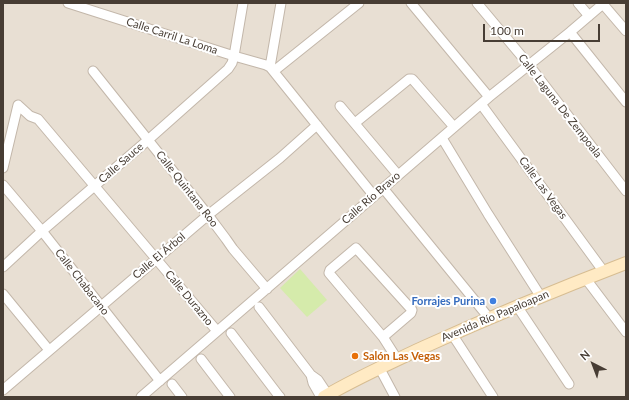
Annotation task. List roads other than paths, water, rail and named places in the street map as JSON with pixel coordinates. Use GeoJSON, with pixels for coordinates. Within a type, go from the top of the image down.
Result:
{"type":"FeatureCollection","features":[{"type":"Feature","properties":{"kind":"main road","name":"Avenida Río Papaloapan"},"geometry":{"type":"LineString","coordinates":[[324,396],[379,367],[452,334],[517,306],[626,263]]}},
{"type":"Feature","properties":{"kind":"street","name":"Calle Carril La Loma"},"geometry":{"type":"LineString","coordinates":[[68,3],[266,65],[272,69]]}},
{"type":"Feature","properties":{"kind":"street"},"geometry":{"type":"LineString","coordinates":[[234,56],[243,3]]}},
{"type":"Feature","properties":{"kind":"street"},"geometry":{"type":"LineString","coordinates":[[281,3],[272,69],[374,196]]}},
{"type":"Feature","properties":{"kind":"street"},"geometry":{"type":"LineString","coordinates":[[272,69],[358,3]]}},
{"type":"Feature","properties":{"kind":"street"},"geometry":{"type":"LineString","coordinates":[[411,3],[489,97]]}},
{"type":"Feature","properties":{"kind":"street","name":"Calle Laguna De Zempoala"},"geometry":{"type":"LineString","coordinates":[[477,3],[529,65],[626,191]]}},
{"type":"Feature","properties":{"kind":"street"},"geometry":{"type":"LineString","coordinates":[[578,3],[589,16]]}},
{"type":"Feature","properties":{"kind":"street"},"geometry":{"type":"LineString","coordinates":[[603,3],[626,30]]}},
{"type":"Feature","properties":{"kind":"street","name":"Calle Río Bravo"},"geometry":{"type":"LineString","coordinates":[[141,397],[489,97],[570,32],[603,3]]}},
{"type":"Feature","properties":{"kind":"street"},"geometry":{"type":"LineString","coordinates":[[570,32],[626,102]]}},
{"type":"Feature","properties":{"kind":"street","name":"Calle Sauce"},"geometry":{"type":"LineString","coordinates":[[3,266],[228,69],[234,56]]}},
{"type":"Feature","properties":{"kind":"street","name":"Calle Quintana Roo"},"geometry":{"type":"LineString","coordinates":[[93,71],[208,215],[233,249],[267,289]]}},
{"type":"Feature","properties":{"kind":"street"},"geometry":{"type":"LineString","coordinates":[[355,123],[406,81],[412,79],[454,127]]}},
{"type":"Feature","properties":{"kind":"street","name":"Calle Las Vegas"},"geometry":{"type":"LineString","coordinates":[[481,104],[604,272]]}},
{"type":"Feature","properties":{"kind":"street","name":"Calle Durazno"},"geometry":{"type":"LineString","coordinates":[[12,129],[18,105],[30,116],[38,119],[217,331]]}},
{"type":"Feature","properties":{"kind":"street"},"geometry":{"type":"LineString","coordinates":[[340,106],[398,175]]}},
{"type":"Feature","properties":{"kind":"street","name":"Calle El Árbol"},"geometry":{"type":"LineString","coordinates":[[3,390],[208,215],[280,158],[317,125]]}},
{"type":"Feature","properties":{"kind":"street"},"geometry":{"type":"LineString","coordinates":[[3,137],[12,129]]}},
{"type":"Feature","properties":{"kind":"street"},"geometry":{"type":"LineString","coordinates":[[3,168],[12,129]]}},
{"type":"Feature","properties":{"kind":"street"},"geometry":{"type":"LineString","coordinates":[[442,138],[541,297]]}},
{"type":"Feature","properties":{"kind":"street","name":"Calle Chabacano"},"geometry":{"type":"LineString","coordinates":[[3,185],[42,231],[160,381]]}},
{"type":"Feature","properties":{"kind":"street"},"geometry":{"type":"LineString","coordinates":[[383,188],[489,318]]}},
{"type":"Feature","properties":{"kind":"street"},"geometry":{"type":"LineString","coordinates":[[383,337],[411,313],[412,310],[356,248],[329,272],[383,337],[397,359]]}},
{"type":"Feature","properties":{"kind":"street"},"geometry":{"type":"LineString","coordinates":[[586,279],[626,332]]}},
{"type":"Feature","properties":{"kind":"street"},"geometry":{"type":"LineString","coordinates":[[3,294],[49,350]]}},
{"type":"Feature","properties":{"kind":"street"},"geometry":{"type":"LineString","coordinates":[[517,306],[569,384]]}},
{"type":"Feature","properties":{"kind":"street"},"geometry":{"type":"LineString","coordinates":[[259,307],[311,375],[318,380],[324,396]]}},
{"type":"Feature","properties":{"kind":"street"},"geometry":{"type":"LineString","coordinates":[[231,333],[279,397]]}},
{"type":"Feature","properties":{"kind":"street"},"geometry":{"type":"LineString","coordinates":[[452,334],[493,397]]}},
{"type":"Feature","properties":{"kind":"street"},"geometry":{"type":"LineString","coordinates":[[201,359],[230,397]]}},
{"type":"Feature","properties":{"kind":"street"},"geometry":{"type":"LineString","coordinates":[[379,367],[394,397]]}},
{"type":"Feature","properties":{"kind":"street"},"geometry":{"type":"LineString","coordinates":[[172,384],[182,397]]}},
{"type":"Feature","properties":{"kind":"place","name":"Forrajes Purina"},"geometry":{"type":"Point","coordinates":[493,301]}},
{"type":"Feature","properties":{"kind":"place","name":"Salón Las Vegas"},"geometry":{"type":"Point","coordinates":[355,356]}}]}
